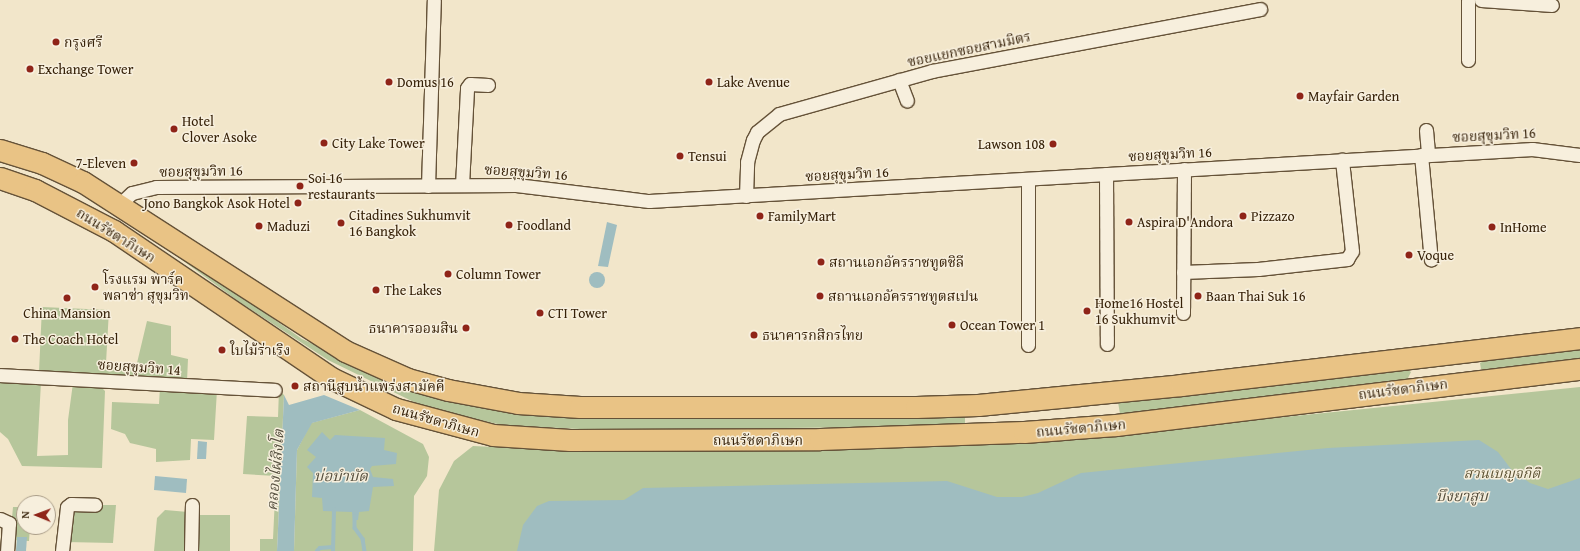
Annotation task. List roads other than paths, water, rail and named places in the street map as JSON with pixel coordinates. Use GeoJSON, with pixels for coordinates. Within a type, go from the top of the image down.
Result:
{"type":"FeatureCollection","features":[{"type":"Feature","properties":{"kind":"main road","name":"ถนนรัชดาภิเษก"},"geometry":{"type":"LineString","coordinates":[[0,164],[42,163],[83,182],[120,204],[345,351],[408,378],[448,390],[518,403],[603,407],[916,407],[978,405],[1181,386],[1412,356],[1580,338]]}},
{"type":"Feature","properties":{"kind":"main road","name":"ถนนรัชดาภิเษก"},"geometry":{"type":"LineString","coordinates":[[0,164],[66,205],[114,230],[331,378],[396,409],[493,435],[534,439],[658,440],[980,435],[1116,425],[1480,379],[1580,369]]}},
{"type":"Feature","properties":{"kind":"main road"},"geometry":{"type":"LineString","coordinates":[[1478,349],[1467,357],[1464,363],[1466,370],[1480,379]]}},
{"type":"Feature","properties":{"kind":"main road"},"geometry":{"type":"LineString","coordinates":[[1412,356],[1418,364],[1420,374],[1413,388]]}},
{"type":"Feature","properties":{"kind":"street"},"geometry":{"type":"LineString","coordinates":[[428,186],[434,0]]}},
{"type":"Feature","properties":{"kind":"street"},"geometry":{"type":"LineString","coordinates":[[1468,0],[1468,60]]}},
{"type":"Feature","properties":{"kind":"street"},"geometry":{"type":"LineString","coordinates":[[1481,0],[1552,5]]}},
{"type":"Feature","properties":{"kind":"street","name":"ซอยแยกซอยสามมิตร"},"geometry":{"type":"LineString","coordinates":[[746,196],[747,162],[753,140],[757,132],[780,114],[932,71],[1260,9]]}},
{"type":"Feature","properties":{"kind":"street"},"geometry":{"type":"LineString","coordinates":[[899,80],[906,101]]}},
{"type":"Feature","properties":{"kind":"street"},"geometry":{"type":"LineString","coordinates":[[462,186],[467,88],[470,84],[488,85]]}},
{"type":"Feature","properties":{"kind":"street"},"geometry":{"type":"LineString","coordinates":[[1426,130],[1425,155],[1431,260]]}},
{"type":"Feature","properties":{"kind":"street","name":"ซอยสุขุมวิท 16"},"geometry":{"type":"LineString","coordinates":[[120,204],[132,193],[156,187],[528,186],[649,201],[1532,148],[1580,155]]}},
{"type":"Feature","properties":{"kind":"street"},"geometry":{"type":"LineString","coordinates":[[1183,272],[1258,269],[1347,259],[1352,251],[1342,160]]}},
{"type":"Feature","properties":{"kind":"street"},"geometry":{"type":"LineString","coordinates":[[1183,313],[1184,169]]}},
{"type":"Feature","properties":{"kind":"street"},"geometry":{"type":"LineString","coordinates":[[1106,174],[1107,344]]}},
{"type":"Feature","properties":{"kind":"street"},"geometry":{"type":"LineString","coordinates":[[1028,179],[1028,345]]}},
{"type":"Feature","properties":{"kind":"street","name":"ซอยสุขุมวิท 14"},"geometry":{"type":"LineString","coordinates":[[0,375],[275,390]]}},
{"type":"Feature","properties":{"kind":"street"},"geometry":{"type":"LineString","coordinates":[[62,551],[67,507],[71,504],[95,505]]}},
{"type":"Feature","properties":{"kind":"street"},"geometry":{"type":"LineString","coordinates":[[191,551],[192,505]]}},
{"type":"Feature","properties":{"kind":"street"},"geometry":{"type":"LineString","coordinates":[[0,519],[9,523],[7,551]]}},
{"type":"Feature","properties":{"kind":"water"},"geometry":{"type":"Polygon","coordinates":[[[607,222],[617,225],[608,267],[598,266],[607,222]]]}},
{"type":"Feature","properties":{"kind":"water"},"geometry":{"type":"Polygon","coordinates":[[[597,272],[604,277],[605,280],[600,287],[597,288],[590,283],[589,280],[594,273],[597,272]]]}},
{"type":"Feature","properties":{"kind":"water"},"geometry":{"type":"Polygon","coordinates":[[[284,395],[289,405],[324,395],[360,410],[312,423],[297,450],[294,551],[277,551],[284,395]]]}},
{"type":"Feature","properties":{"kind":"water","name":"บ่อบำบัด"},"geometry":{"type":"Polygon","coordinates":[[[322,432],[330,440],[335,435],[385,438],[384,450],[397,453],[396,464],[372,466],[370,469],[373,477],[393,479],[394,486],[373,487],[369,511],[359,512],[358,520],[353,520],[352,512],[323,511],[322,498],[312,497],[313,473],[307,467],[316,457],[307,450],[322,432]]]}},
{"type":"Feature","properties":{"kind":"water","name":"บึงยาสูบ"},"geometry":{"type":"Polygon","coordinates":[[[1479,440],[1498,452],[1511,469],[1530,483],[1548,489],[1580,478],[1580,551],[517,551],[523,525],[537,506],[549,501],[624,500],[643,488],[947,481],[997,497],[1022,497],[1038,493],[1081,473],[1328,448],[1479,440]]]}},
{"type":"Feature","properties":{"kind":"water"},"geometry":{"type":"Polygon","coordinates":[[[198,441],[207,442],[206,459],[197,459],[198,441]]]}},
{"type":"Feature","properties":{"kind":"water"},"geometry":{"type":"Polygon","coordinates":[[[155,476],[187,479],[186,493],[154,490],[155,476]]]}},
{"type":"Feature","properties":{"kind":"water"},"geometry":{"type":"Polygon","coordinates":[[[17,537],[27,537],[26,551],[16,551],[17,537]]]}},
{"type":"Feature","properties":{"kind":"waterway"},"geometry":{"type":"LineString","coordinates":[[333,551],[334,510]]}},
{"type":"Feature","properties":{"kind":"waterway"},"geometry":{"type":"LineString","coordinates":[[355,516],[355,528],[363,539],[365,551]]}},
{"type":"Feature","properties":{"kind":"waterway"},"geometry":{"type":"LineString","coordinates":[[317,551],[320,548],[333,547]]}},
{"type":"Feature","properties":{"kind":"place","name":"กรุงศรี"},"geometry":{"type":"Point","coordinates":[56,42]}},
{"type":"Feature","properties":{"kind":"place","name":"Exchange Tower"},"geometry":{"type":"Point","coordinates":[30,69]}},
{"type":"Feature","properties":{"kind":"place","name":"Domus 16"},"geometry":{"type":"Point","coordinates":[389,82]}},
{"type":"Feature","properties":{"kind":"place","name":"Lake Avenue"},"geometry":{"type":"Point","coordinates":[709,82]}},
{"type":"Feature","properties":{"kind":"place","name":"Mayfair Garden"},"geometry":{"type":"Point","coordinates":[1300,96]}},
{"type":"Feature","properties":{"kind":"place","name":"Hotel Clover Asoke"},"geometry":{"type":"Point","coordinates":[174,129]}},
{"type":"Feature","properties":{"kind":"place","name":"City Lake Tower"},"geometry":{"type":"Point","coordinates":[324,143]}},
{"type":"Feature","properties":{"kind":"place","name":"Lawson 108"},"geometry":{"type":"Point","coordinates":[1053,144]}},
{"type":"Feature","properties":{"kind":"place","name":"Tensui"},"geometry":{"type":"Point","coordinates":[680,156]}},
{"type":"Feature","properties":{"kind":"place","name":"7-Eleven"},"geometry":{"type":"Point","coordinates":[134,163]}},
{"type":"Feature","properties":{"kind":"place","name":"Soi 16 restaurants"},"geometry":{"type":"Point","coordinates":[300,186]}},
{"type":"Feature","properties":{"kind":"place","name":"Jono Bangkok Asok Hotel"},"geometry":{"type":"Point","coordinates":[298,203]}},
{"type":"Feature","properties":{"kind":"place","name":"FamilyMart"},"geometry":{"type":"Point","coordinates":[760,216]}},
{"type":"Feature","properties":{"kind":"place","name":"Pizzazo"},"geometry":{"type":"Point","coordinates":[1243,216]}},
{"type":"Feature","properties":{"kind":"place","name":"Aspira D'Andora"},"geometry":{"type":"Point","coordinates":[1129,222]}},
{"type":"Feature","properties":{"kind":"place","name":"Citadines Sukhumvit 16 Bangkok"},"geometry":{"type":"Point","coordinates":[341,223]}},
{"type":"Feature","properties":{"kind":"place","name":"Foodland"},"geometry":{"type":"Point","coordinates":[509,225]}},
{"type":"Feature","properties":{"kind":"place","name":"Maduzi"},"geometry":{"type":"Point","coordinates":[259,226]}},
{"type":"Feature","properties":{"kind":"place","name":"InHome"},"geometry":{"type":"Point","coordinates":[1492,227]}},
{"type":"Feature","properties":{"kind":"place","name":"Voque"},"geometry":{"type":"Point","coordinates":[1409,255]}},
{"type":"Feature","properties":{"kind":"place","name":"สถานเอกอัครราชทูตชิลี"},"geometry":{"type":"Point","coordinates":[821,262]}},
{"type":"Feature","properties":{"kind":"place","name":"Column Tower"},"geometry":{"type":"Point","coordinates":[448,274]}},
{"type":"Feature","properties":{"kind":"place","name":"โรงแรม พาร์ค พลาซ่า สุขุมวิท"},"geometry":{"type":"Point","coordinates":[95,287]}},
{"type":"Feature","properties":{"kind":"place","name":"The Lakes"},"geometry":{"type":"Point","coordinates":[376,290]}},
{"type":"Feature","properties":{"kind":"place","name":"สถานเอกอัครราชทูตสเปน"},"geometry":{"type":"Point","coordinates":[820,296]}},
{"type":"Feature","properties":{"kind":"place","name":"Baan Thai Suk 16"},"geometry":{"type":"Point","coordinates":[1198,296]}},
{"type":"Feature","properties":{"kind":"place","name":"China Mansion"},"geometry":{"type":"Point","coordinates":[67,298]}},
{"type":"Feature","properties":{"kind":"place","name":"Home16 Hostel 16 Sukhumvit"},"geometry":{"type":"Point","coordinates":[1087,311]}},
{"type":"Feature","properties":{"kind":"place","name":"CTI Tower"},"geometry":{"type":"Point","coordinates":[540,313]}},
{"type":"Feature","properties":{"kind":"place","name":"Ocean Tower 1"},"geometry":{"type":"Point","coordinates":[952,325]}},
{"type":"Feature","properties":{"kind":"place","name":"ธนาคารออมสิน"},"geometry":{"type":"Point","coordinates":[466,328]}},
{"type":"Feature","properties":{"kind":"place","name":"ธนาคารกสิกรไทย"},"geometry":{"type":"Point","coordinates":[754,335]}},
{"type":"Feature","properties":{"kind":"place","name":"The Coach Hotel"},"geometry":{"type":"Point","coordinates":[15,339]}},
{"type":"Feature","properties":{"kind":"place","name":"ใบไม้ร่าเริง"},"geometry":{"type":"Point","coordinates":[222,350]}},
{"type":"Feature","properties":{"kind":"place","name":"สถานีสูบน้ำแพร่งสามัคคี"},"geometry":{"type":"Point","coordinates":[295,386]}},
{"type":"Feature","properties":{"kind":"water label","name":"คลองไผ่สิงโต"},"geometry":{"type":"Point","coordinates":[275,470]}},
{"type":"Feature","properties":{"kind":"park label","name":"สวนเบญจกิติ"},"geometry":{"type":"Point","coordinates":[1502,473]}}]}
